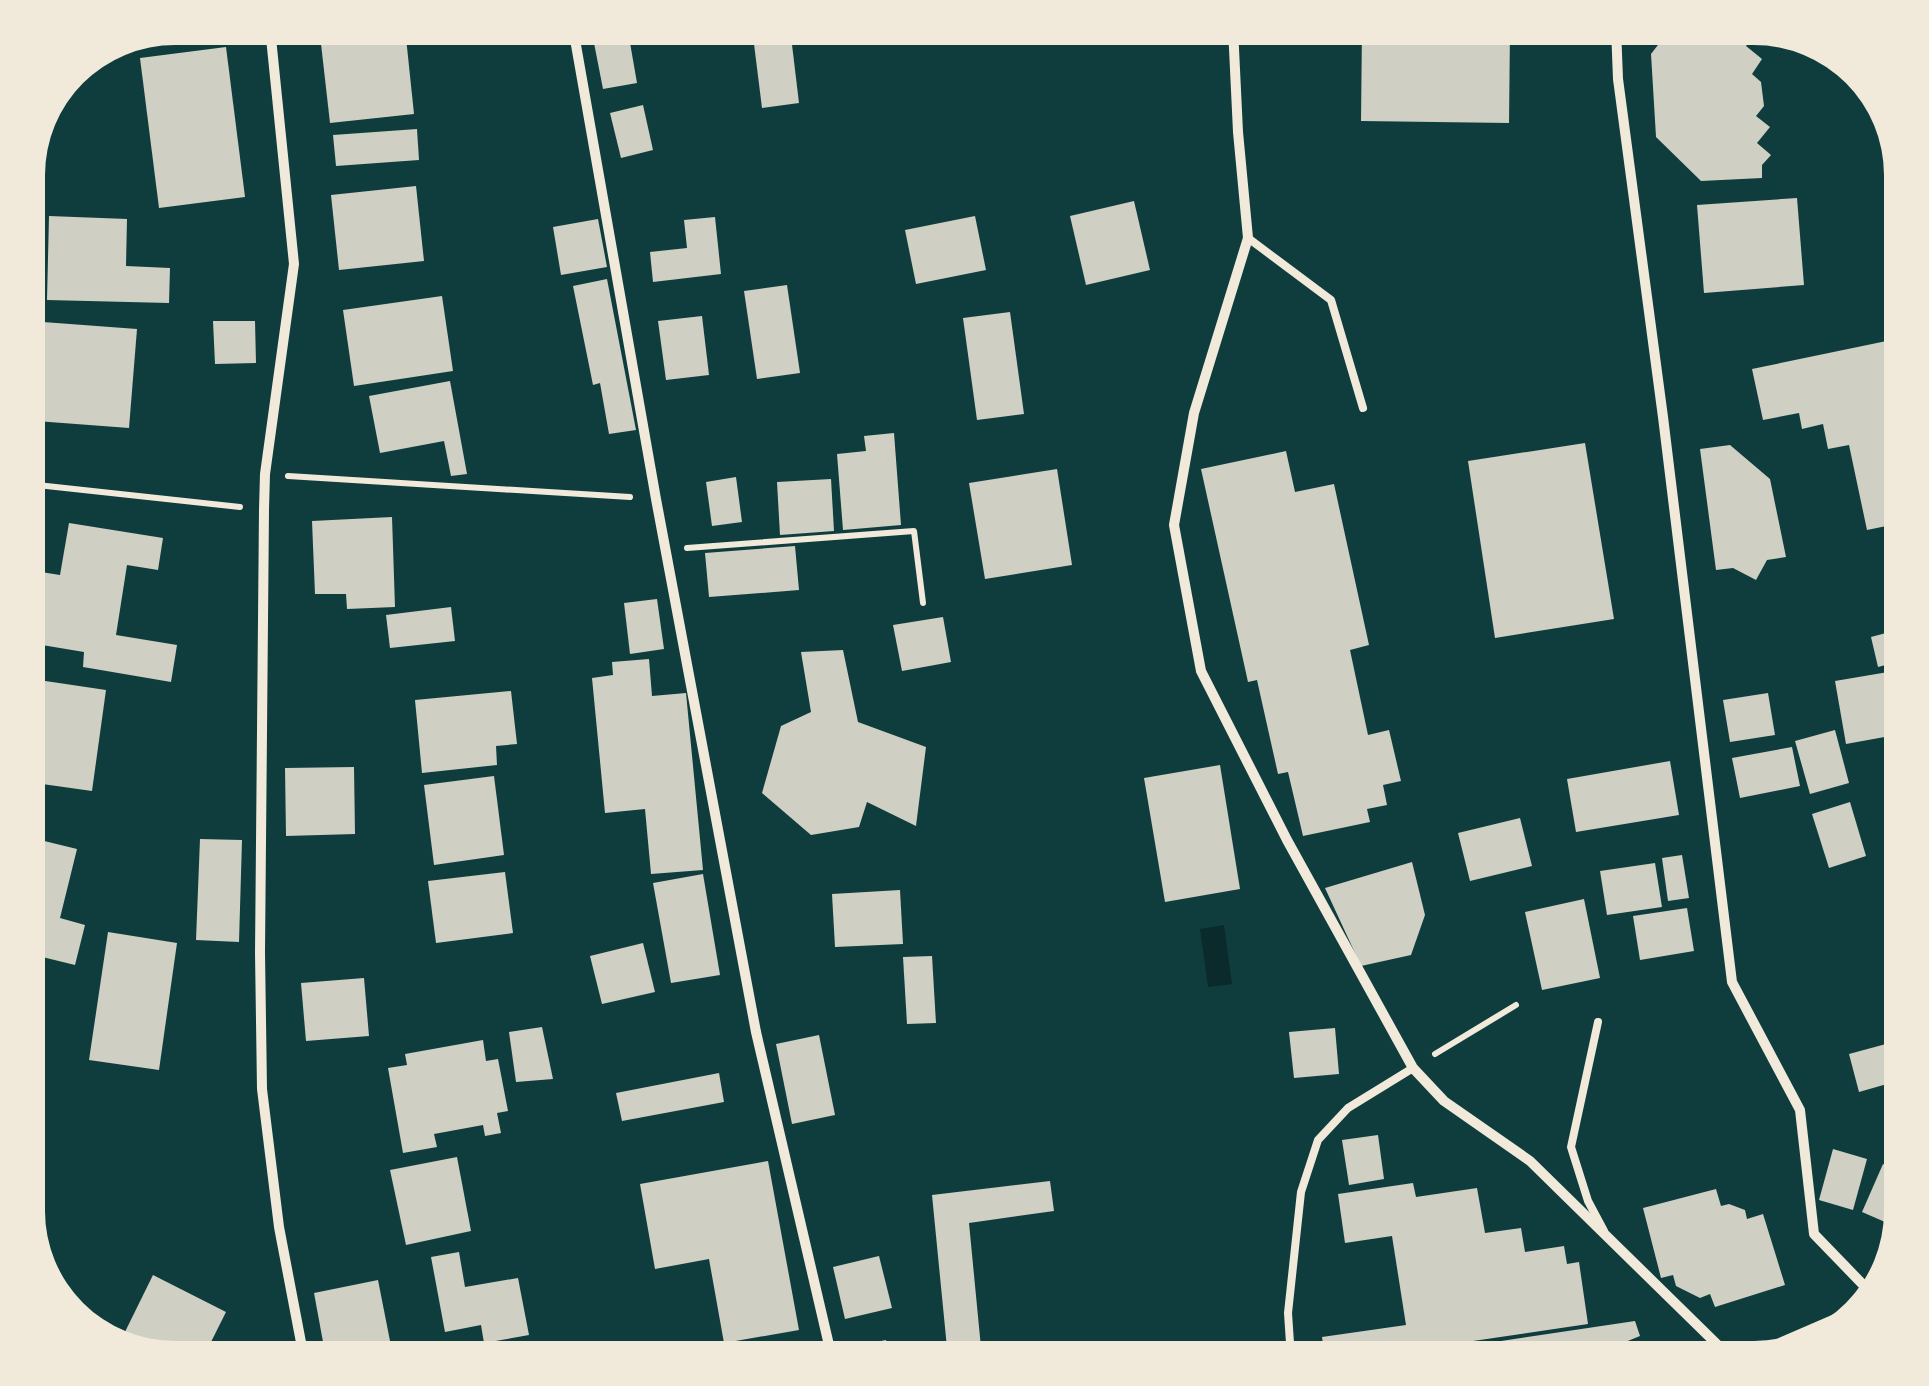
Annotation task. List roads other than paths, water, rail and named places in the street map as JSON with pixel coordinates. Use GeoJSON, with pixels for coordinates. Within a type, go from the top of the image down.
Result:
{"type":"FeatureCollection","features":[{"type":"Feature","properties":{"kind":"street"},"geometry":{"type":"LineString","coordinates":[[272,45],[294,264],[264,509],[262,1089],[280,1227],[301,1341]]}},
{"type":"Feature","properties":{"kind":"street"},"geometry":{"type":"LineString","coordinates":[[576,45],[756,1032],[828,1341]]}},
{"type":"Feature","properties":{"kind":"street"},"geometry":{"type":"LineString","coordinates":[[1234,45],[1248,238],[1194,413],[1174,525],[1201,671],[1287,840],[1413,1068],[1444,1100],[1530,1161],[1714,1341]]}},
{"type":"Feature","properties":{"kind":"street"},"geometry":{"type":"LineString","coordinates":[[1617,45],[1732,982],[1800,1110],[1814,1234],[1862,1283]]}},
{"type":"Feature","properties":{"kind":"lane"},"geometry":{"type":"LineString","coordinates":[[1248,238],[1332,300],[1363,408]]}},
{"type":"Feature","properties":{"kind":"lane"},"geometry":{"type":"LineString","coordinates":[[1598,1022],[1570,1146],[1588,1200],[1606,1235]]}},
{"type":"Feature","properties":{"kind":"lane"},"geometry":{"type":"LineString","coordinates":[[1289,1341],[1288,1313],[1300,1192],[1318,1140],[1348,1108],[1413,1068]]}},
{"type":"Feature","properties":{"kind":"water"},"geometry":{"type":"Polygon","coordinates":[[[1224,925],[1232,984],[1208,987],[1200,929],[1224,925]]]}}]}
